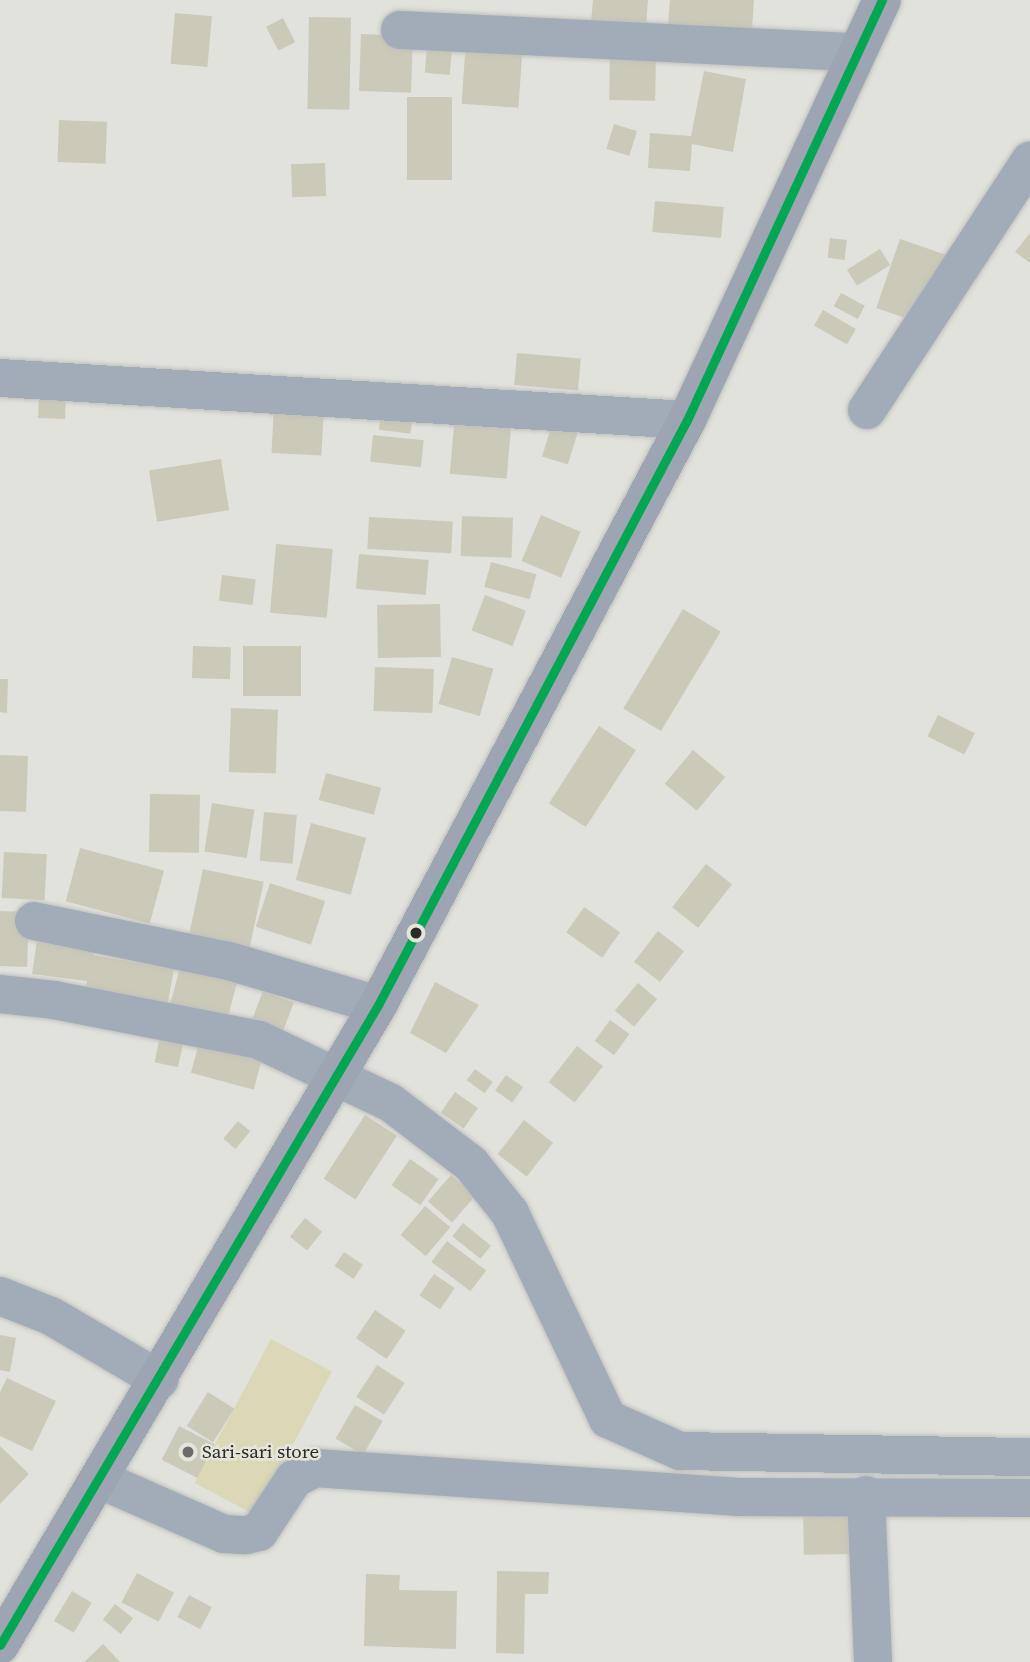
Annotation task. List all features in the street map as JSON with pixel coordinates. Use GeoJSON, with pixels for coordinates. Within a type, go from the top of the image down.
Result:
{"type":"FeatureCollection","features":[{"type":"Feature","properties":{"kind":"highway"},"geometry":{"type":"LineString","coordinates":[[0,1645],[10,1608],[101,1480],[378,1005],[687,420],[882,0]]}},
{"type":"Feature","properties":{"kind":"street"},"geometry":{"type":"LineString","coordinates":[[400,30],[856,52]]}},
{"type":"Feature","properties":{"kind":"street"},"geometry":{"type":"LineString","coordinates":[[867,410],[1030,161]]}},
{"type":"Feature","properties":{"kind":"street"},"geometry":{"type":"LineString","coordinates":[[0,378],[687,420]]}},
{"type":"Feature","properties":{"kind":"street"},"geometry":{"type":"LineString","coordinates":[[34,922],[229,961],[378,1005]]}},
{"type":"Feature","properties":{"kind":"street"},"geometry":{"type":"LineString","coordinates":[[0,994],[54,1000],[259,1040],[391,1103],[471,1164],[510,1213],[608,1419],[680,1451],[1030,1457]]}},
{"type":"Feature","properties":{"kind":"street"},"geometry":{"type":"LineString","coordinates":[[0,1296],[51,1316],[160,1380]]}},
{"type":"Feature","properties":{"kind":"street"},"geometry":{"type":"LineString","coordinates":[[101,1480],[224,1534],[246,1535],[259,1532],[294,1479],[315,1468],[736,1497],[866,1495],[1030,1498]]}},
{"type":"Feature","properties":{"kind":"street"},"geometry":{"type":"LineString","coordinates":[[866,1495],[873,1662]]}},
{"type":"Feature","properties":{"kind":"shaded area"},"geometry":{"type":"Polygon","coordinates":[[[271,1339],[332,1371],[255,1515],[194,1483],[271,1339]]]}},
{"type":"Feature","properties":{"kind":"building"},"geometry":{"type":"Polygon","coordinates":[[[593,0],[648,0],[646,27],[591,23],[593,0]]]}},
{"type":"Feature","properties":{"kind":"building"},"geometry":{"type":"Polygon","coordinates":[[[670,0],[754,0],[752,31],[668,24],[670,0]]]}},
{"type":"Feature","properties":{"kind":"building"},"geometry":{"type":"Polygon","coordinates":[[[175,13],[212,16],[207,67],[171,64],[175,13]]]}},
{"type":"Feature","properties":{"kind":"building"},"geometry":{"type":"Polygon","coordinates":[[[309,17],[351,18],[349,110],[307,109],[309,17]]]}},
{"type":"Feature","properties":{"kind":"building"},"geometry":{"type":"Polygon","coordinates":[[[283,18],[295,42],[278,51],[266,27],[283,18]]]}},
{"type":"Feature","properties":{"kind":"building"},"geometry":{"type":"Polygon","coordinates":[[[361,34],[413,36],[411,93],[359,91],[361,34]]]}},
{"type":"Feature","properties":{"kind":"building"},"geometry":{"type":"Polygon","coordinates":[[[428,36],[453,38],[450,75],[425,73],[428,36]]]}},
{"type":"Feature","properties":{"kind":"building"},"geometry":{"type":"Polygon","coordinates":[[[466,40],[523,44],[518,108],[462,104],[466,40]]]}},
{"type":"Feature","properties":{"kind":"building"},"geometry":{"type":"Polygon","coordinates":[[[610,54],[656,55],[655,101],[609,100],[610,54]]]}},
{"type":"Feature","properties":{"kind":"building"},"geometry":{"type":"Polygon","coordinates":[[[704,71],[746,79],[733,152],[692,144],[690,171],[648,168],[650,133],[691,136],[704,71]]]}},
{"type":"Feature","properties":{"kind":"building"},"geometry":{"type":"Polygon","coordinates":[[[407,97],[452,97],[452,180],[407,180],[407,97]]]}},
{"type":"Feature","properties":{"kind":"building"},"geometry":{"type":"Polygon","coordinates":[[[59,120],[107,122],[106,164],[58,162],[59,120]]]}},
{"type":"Feature","properties":{"kind":"building"},"geometry":{"type":"Polygon","coordinates":[[[614,124],[637,131],[629,156],[606,149],[614,124]]]}},
{"type":"Feature","properties":{"kind":"building"},"geometry":{"type":"Polygon","coordinates":[[[325,163],[326,196],[292,197],[291,164],[325,163]]]}},
{"type":"Feature","properties":{"kind":"building"},"geometry":{"type":"Polygon","coordinates":[[[655,201],[724,207],[721,238],[652,232],[655,201]]]}},
{"type":"Feature","properties":{"kind":"building"},"geometry":{"type":"Polygon","coordinates":[[[1030,233],[1030,263],[1015,252],[1030,233]]]}},
{"type":"Feature","properties":{"kind":"building"},"geometry":{"type":"Polygon","coordinates":[[[830,238],[847,240],[844,260],[828,258],[830,238]]]}},
{"type":"Feature","properties":{"kind":"building"},"geometry":{"type":"Polygon","coordinates":[[[900,239],[947,255],[924,324],[876,308],[900,239]]]}},
{"type":"Feature","properties":{"kind":"building"},"geometry":{"type":"Polygon","coordinates":[[[880,249],[890,265],[857,286],[847,270],[880,249]]]}},
{"type":"Feature","properties":{"kind":"building"},"geometry":{"type":"Polygon","coordinates":[[[841,293],[865,306],[858,319],[834,306],[841,293]]]}},
{"type":"Feature","properties":{"kind":"building"},"geometry":{"type":"Polygon","coordinates":[[[823,310],[856,329],[847,345],[814,326],[823,310]]]}},
{"type":"Feature","properties":{"kind":"building"},"geometry":{"type":"Polygon","coordinates":[[[517,353],[581,359],[578,390],[514,385],[517,353]]]}},
{"type":"Feature","properties":{"kind":"building"},"geometry":{"type":"Polygon","coordinates":[[[39,391],[66,392],[65,419],[38,418],[39,391]]]}},
{"type":"Feature","properties":{"kind":"building"},"geometry":{"type":"Polygon","coordinates":[[[383,395],[415,399],[410,434],[379,430],[383,395]]]}},
{"type":"Feature","properties":{"kind":"building"},"geometry":{"type":"Polygon","coordinates":[[[274,405],[324,408],[321,456],[271,453],[274,405]]]}},
{"type":"Feature","properties":{"kind":"building"},"geometry":{"type":"Polygon","coordinates":[[[455,414],[512,419],[507,479],[450,474],[455,414]]]}},
{"type":"Feature","properties":{"kind":"building"},"geometry":{"type":"Polygon","coordinates":[[[552,424],[578,432],[568,464],[542,457],[552,424]]]}},
{"type":"Feature","properties":{"kind":"building"},"geometry":{"type":"Polygon","coordinates":[[[373,435],[424,440],[421,467],[370,462],[373,435]]]}},
{"type":"Feature","properties":{"kind":"building"},"geometry":{"type":"Polygon","coordinates":[[[221,459],[229,510],[157,522],[149,470],[221,459]]]}},
{"type":"Feature","properties":{"kind":"building"},"geometry":{"type":"Polygon","coordinates":[[[541,515],[581,532],[561,578],[521,561],[541,515]]]}},
{"type":"Feature","properties":{"kind":"building"},"geometry":{"type":"Polygon","coordinates":[[[462,516],[513,518],[512,558],[461,556],[462,516]]]}},
{"type":"Feature","properties":{"kind":"building"},"geometry":{"type":"Polygon","coordinates":[[[369,517],[453,521],[451,553],[367,549],[369,517]]]}},
{"type":"Feature","properties":{"kind":"building"},"geometry":{"type":"Polygon","coordinates":[[[276,544],[333,549],[327,618],[270,613],[276,544]]]}},
{"type":"Feature","properties":{"kind":"building"},"geometry":{"type":"Polygon","coordinates":[[[359,554],[429,560],[426,595],[356,589],[359,554]]]}},
{"type":"Feature","properties":{"kind":"building"},"geometry":{"type":"Polygon","coordinates":[[[491,562],[536,574],[530,599],[484,587],[491,562]]]}},
{"type":"Feature","properties":{"kind":"building"},"geometry":{"type":"Polygon","coordinates":[[[222,575],[256,579],[253,605],[219,601],[222,575]]]}},
{"type":"Feature","properties":{"kind":"building"},"geometry":{"type":"Polygon","coordinates":[[[485,595],[526,611],[512,646],[471,630],[485,595]]]}},
{"type":"Feature","properties":{"kind":"building"},"geometry":{"type":"Polygon","coordinates":[[[440,604],[441,657],[378,658],[377,605],[440,604]]]}},
{"type":"Feature","properties":{"kind":"building"},"geometry":{"type":"Polygon","coordinates":[[[683,609],[721,632],[661,731],[623,708],[683,609]]]}},
{"type":"Feature","properties":{"kind":"building"},"geometry":{"type":"Polygon","coordinates":[[[193,646],[231,647],[230,679],[192,678],[193,646]]]}},
{"type":"Feature","properties":{"kind":"building"},"geometry":{"type":"Polygon","coordinates":[[[243,646],[301,646],[301,696],[243,696],[243,646]]]}},
{"type":"Feature","properties":{"kind":"building"},"geometry":{"type":"Polygon","coordinates":[[[452,657],[493,669],[480,716],[438,704],[452,657]]]}},
{"type":"Feature","properties":{"kind":"building"},"geometry":{"type":"Polygon","coordinates":[[[375,667],[434,669],[432,713],[373,711],[375,667]]]}},
{"type":"Feature","properties":{"kind":"building"},"geometry":{"type":"Polygon","coordinates":[[[0,679],[8,679],[7,713],[0,712],[0,679]]]}},
{"type":"Feature","properties":{"kind":"building"},"geometry":{"type":"Polygon","coordinates":[[[231,708],[278,710],[276,774],[229,772],[231,708]]]}},
{"type":"Feature","properties":{"kind":"building"},"geometry":{"type":"Polygon","coordinates":[[[938,715],[975,733],[964,755],[927,737],[938,715]]]}},
{"type":"Feature","properties":{"kind":"building"},"geometry":{"type":"Polygon","coordinates":[[[599,726],[636,750],[586,827],[549,803],[599,726]]]}},
{"type":"Feature","properties":{"kind":"building"},"geometry":{"type":"Polygon","coordinates":[[[693,750],[725,777],[697,811],[665,784],[693,750]]]}},
{"type":"Feature","properties":{"kind":"building"},"geometry":{"type":"Polygon","coordinates":[[[0,755],[28,756],[26,812],[0,811],[0,755]]]}},
{"type":"Feature","properties":{"kind":"building"},"geometry":{"type":"Polygon","coordinates":[[[326,773],[381,788],[374,815],[319,800],[326,773]]]}},
{"type":"Feature","properties":{"kind":"building"},"geometry":{"type":"Polygon","coordinates":[[[150,794],[200,795],[199,853],[149,852],[150,794]]]}},
{"type":"Feature","properties":{"kind":"building"},"geometry":{"type":"Polygon","coordinates":[[[212,803],[254,810],[247,858],[204,851],[212,803]]]}},
{"type":"Feature","properties":{"kind":"building"},"geometry":{"type":"Polygon","coordinates":[[[264,812],[297,815],[293,864],[260,861],[264,812]]]}},
{"type":"Feature","properties":{"kind":"building"},"geometry":{"type":"Polygon","coordinates":[[[311,823],[366,838],[351,895],[296,880],[311,823]]]}},
{"type":"Feature","properties":{"kind":"building"},"geometry":{"type":"Polygon","coordinates":[[[80,848],[164,871],[150,924],[66,901],[80,848]]]}},
{"type":"Feature","properties":{"kind":"building"},"geometry":{"type":"Polygon","coordinates":[[[4,852],[47,854],[45,900],[2,898],[4,852]]]}},
{"type":"Feature","properties":{"kind":"building"},"geometry":{"type":"Polygon","coordinates":[[[706,864],[732,884],[698,928],[672,907],[706,864]]]}},
{"type":"Feature","properties":{"kind":"building"},"geometry":{"type":"Polygon","coordinates":[[[203,869],[264,882],[249,950],[188,937],[203,869]]]}},
{"type":"Feature","properties":{"kind":"building"},"geometry":{"type":"Polygon","coordinates":[[[270,883],[325,901],[311,945],[256,927],[270,883]]]}},
{"type":"Feature","properties":{"kind":"building"},"geometry":{"type":"Polygon","coordinates":[[[584,907],[620,932],[602,958],[566,932],[584,907]]]}},
{"type":"Feature","properties":{"kind":"building"},"geometry":{"type":"Polygon","coordinates":[[[0,911],[29,912],[27,967],[0,966],[0,911]]]}},
{"type":"Feature","properties":{"kind":"building"},"geometry":{"type":"Polygon","coordinates":[[[658,931],[684,951],[660,982],[634,962],[658,931]]]}},
{"type":"Feature","properties":{"kind":"building"},"geometry":{"type":"Polygon","coordinates":[[[38,933],[95,939],[93,955],[174,969],[166,1013],[84,999],[87,981],[32,974],[38,933]]]}},
{"type":"Feature","properties":{"kind":"building"},"geometry":{"type":"Polygon","coordinates":[[[182,960],[239,975],[226,1023],[169,1007],[182,960]]]}},
{"type":"Feature","properties":{"kind":"building"},"geometry":{"type":"Polygon","coordinates":[[[435,982],[479,1005],[446,1053],[410,1033],[435,982]]]}},
{"type":"Feature","properties":{"kind":"building"},"geometry":{"type":"Polygon","coordinates":[[[638,983],[657,999],[634,1027],[615,1011],[638,983]]]}},
{"type":"Feature","properties":{"kind":"building"},"geometry":{"type":"Polygon","coordinates":[[[263,991],[294,1003],[279,1040],[249,1028],[263,991]]]}},
{"type":"Feature","properties":{"kind":"building"},"geometry":{"type":"Polygon","coordinates":[[[610,1020],[629,1034],[614,1055],[595,1041],[610,1020]]]}},
{"type":"Feature","properties":{"kind":"building"},"geometry":{"type":"Polygon","coordinates":[[[161,1032],[184,1037],[178,1067],[155,1062],[161,1032]]]}},
{"type":"Feature","properties":{"kind":"building"},"geometry":{"type":"Polygon","coordinates":[[[200,1039],[263,1056],[254,1090],[191,1073],[200,1039]]]}},
{"type":"Feature","properties":{"kind":"building"},"geometry":{"type":"Polygon","coordinates":[[[577,1046],[603,1066],[575,1103],[549,1082],[577,1046]]]}},
{"type":"Feature","properties":{"kind":"building"},"geometry":{"type":"Polygon","coordinates":[[[475,1069],[493,1082],[485,1093],[467,1080],[475,1069]]]}},
{"type":"Feature","properties":{"kind":"building"},"geometry":{"type":"Polygon","coordinates":[[[506,1075],[523,1087],[512,1103],[495,1091],[506,1075]]]}},
{"type":"Feature","properties":{"kind":"building"},"geometry":{"type":"Polygon","coordinates":[[[455,1092],[478,1108],[464,1129],[441,1112],[455,1092]]]}},
{"type":"Feature","properties":{"kind":"building"},"geometry":{"type":"Polygon","coordinates":[[[365,1115],[397,1136],[355,1199],[324,1179],[365,1115]]]}},
{"type":"Feature","properties":{"kind":"building"},"geometry":{"type":"Polygon","coordinates":[[[524,1120],[553,1143],[527,1177],[498,1154],[524,1120]]]}},
{"type":"Feature","properties":{"kind":"building"},"geometry":{"type":"Polygon","coordinates":[[[238,1121],[250,1131],[235,1149],[223,1139],[238,1121]]]}},
{"type":"Feature","properties":{"kind":"building"},"geometry":{"type":"Polygon","coordinates":[[[410,1159],[439,1179],[420,1205],[392,1185],[410,1159]]]}},
{"type":"Feature","properties":{"kind":"building"},"geometry":{"type":"Polygon","coordinates":[[[451,1175],[475,1196],[452,1222],[428,1201],[451,1175]]]}},
{"type":"Feature","properties":{"kind":"building"},"geometry":{"type":"Polygon","coordinates":[[[425,1206],[450,1227],[426,1256],[401,1235],[425,1206]]]}},
{"type":"Feature","properties":{"kind":"building"},"geometry":{"type":"Polygon","coordinates":[[[305,1218],[322,1232],[307,1250],[290,1237],[305,1218]]]}},
{"type":"Feature","properties":{"kind":"building"},"geometry":{"type":"Polygon","coordinates":[[[463,1223],[491,1246],[480,1259],[452,1236],[463,1223]]]}},
{"type":"Feature","properties":{"kind":"building"},"geometry":{"type":"Polygon","coordinates":[[[447,1241],[486,1270],[470,1291],[431,1262],[447,1241]]]}},
{"type":"Feature","properties":{"kind":"building"},"geometry":{"type":"Polygon","coordinates":[[[344,1252],[363,1265],[354,1279],[334,1266],[344,1252]]]}},
{"type":"Feature","properties":{"kind":"building"},"geometry":{"type":"Polygon","coordinates":[[[434,1274],[455,1288],[440,1310],[419,1296],[434,1274]]]}},
{"type":"Feature","properties":{"kind":"building"},"geometry":{"type":"Polygon","coordinates":[[[375,1310],[406,1331],[387,1359],[356,1338],[375,1310]]]}},
{"type":"Feature","properties":{"kind":"building"},"geometry":{"type":"Polygon","coordinates":[[[0,1335],[16,1338],[10,1372],[0,1370],[0,1335]]]}},
{"type":"Feature","properties":{"kind":"building"},"geometry":{"type":"Polygon","coordinates":[[[377,1365],[405,1383],[384,1415],[356,1397],[377,1365]]]}},
{"type":"Feature","properties":{"kind":"building"},"geometry":{"type":"Polygon","coordinates":[[[7,1378],[56,1401],[32,1451],[0,1436],[0,1392],[7,1378]]]}},
{"type":"Feature","properties":{"kind":"building"},"geometry":{"type":"Polygon","coordinates":[[[208,1392],[234,1408],[213,1442],[187,1426],[208,1392]]]}},
{"type":"Feature","properties":{"kind":"building"},"geometry":{"type":"Polygon","coordinates":[[[355,1405],[383,1421],[363,1455],[335,1439],[355,1405]]]}},
{"type":"Feature","properties":{"kind":"building","name":"Sari-sari store"},"geometry":{"type":"Polygon","coordinates":[[[179,1426],[215,1444],[197,1478],[162,1460],[179,1426]]]}},
{"type":"Feature","properties":{"kind":"building"},"geometry":{"type":"Polygon","coordinates":[[[0,1446],[29,1474],[0,1504],[0,1446]]]}},
{"type":"Feature","properties":{"kind":"building"},"geometry":{"type":"Polygon","coordinates":[[[852,1509],[853,1554],[804,1555],[803,1510],[852,1509]]]}},
{"type":"Feature","properties":{"kind":"building"},"geometry":{"type":"Polygon","coordinates":[[[497,1571],[549,1572],[548,1594],[525,1594],[524,1654],[496,1653],[497,1571]]]}},
{"type":"Feature","properties":{"kind":"building"},"geometry":{"type":"Polygon","coordinates":[[[137,1573],[174,1593],[159,1622],[122,1602],[137,1573]]]}},
{"type":"Feature","properties":{"kind":"building"},"geometry":{"type":"Polygon","coordinates":[[[366,1574],[400,1575],[399,1590],[457,1591],[456,1649],[364,1646],[366,1574]]]}},
{"type":"Feature","properties":{"kind":"building"},"geometry":{"type":"Polygon","coordinates":[[[72,1591],[92,1603],[74,1633],[54,1621],[72,1591]]]}},
{"type":"Feature","properties":{"kind":"building"},"geometry":{"type":"Polygon","coordinates":[[[189,1595],[212,1607],[200,1629],[177,1617],[189,1595]]]}},
{"type":"Feature","properties":{"kind":"building"},"geometry":{"type":"Polygon","coordinates":[[[115,1604],[133,1618],[121,1634],[103,1620],[115,1604]]]}},
{"type":"Feature","properties":{"kind":"building"},"geometry":{"type":"Polygon","coordinates":[[[103,1644],[120,1662],[84,1662],[103,1644]]]}},
{"type":"Feature","properties":{"kind":"transit line"},"geometry":{"type":"LineString","coordinates":[[0,1645],[378,1005],[687,420],[882,0]]}},
{"type":"Feature","properties":{"kind":"place","name":"Sari-sari store"},"geometry":{"type":"Point","coordinates":[188,1452]}}]}
